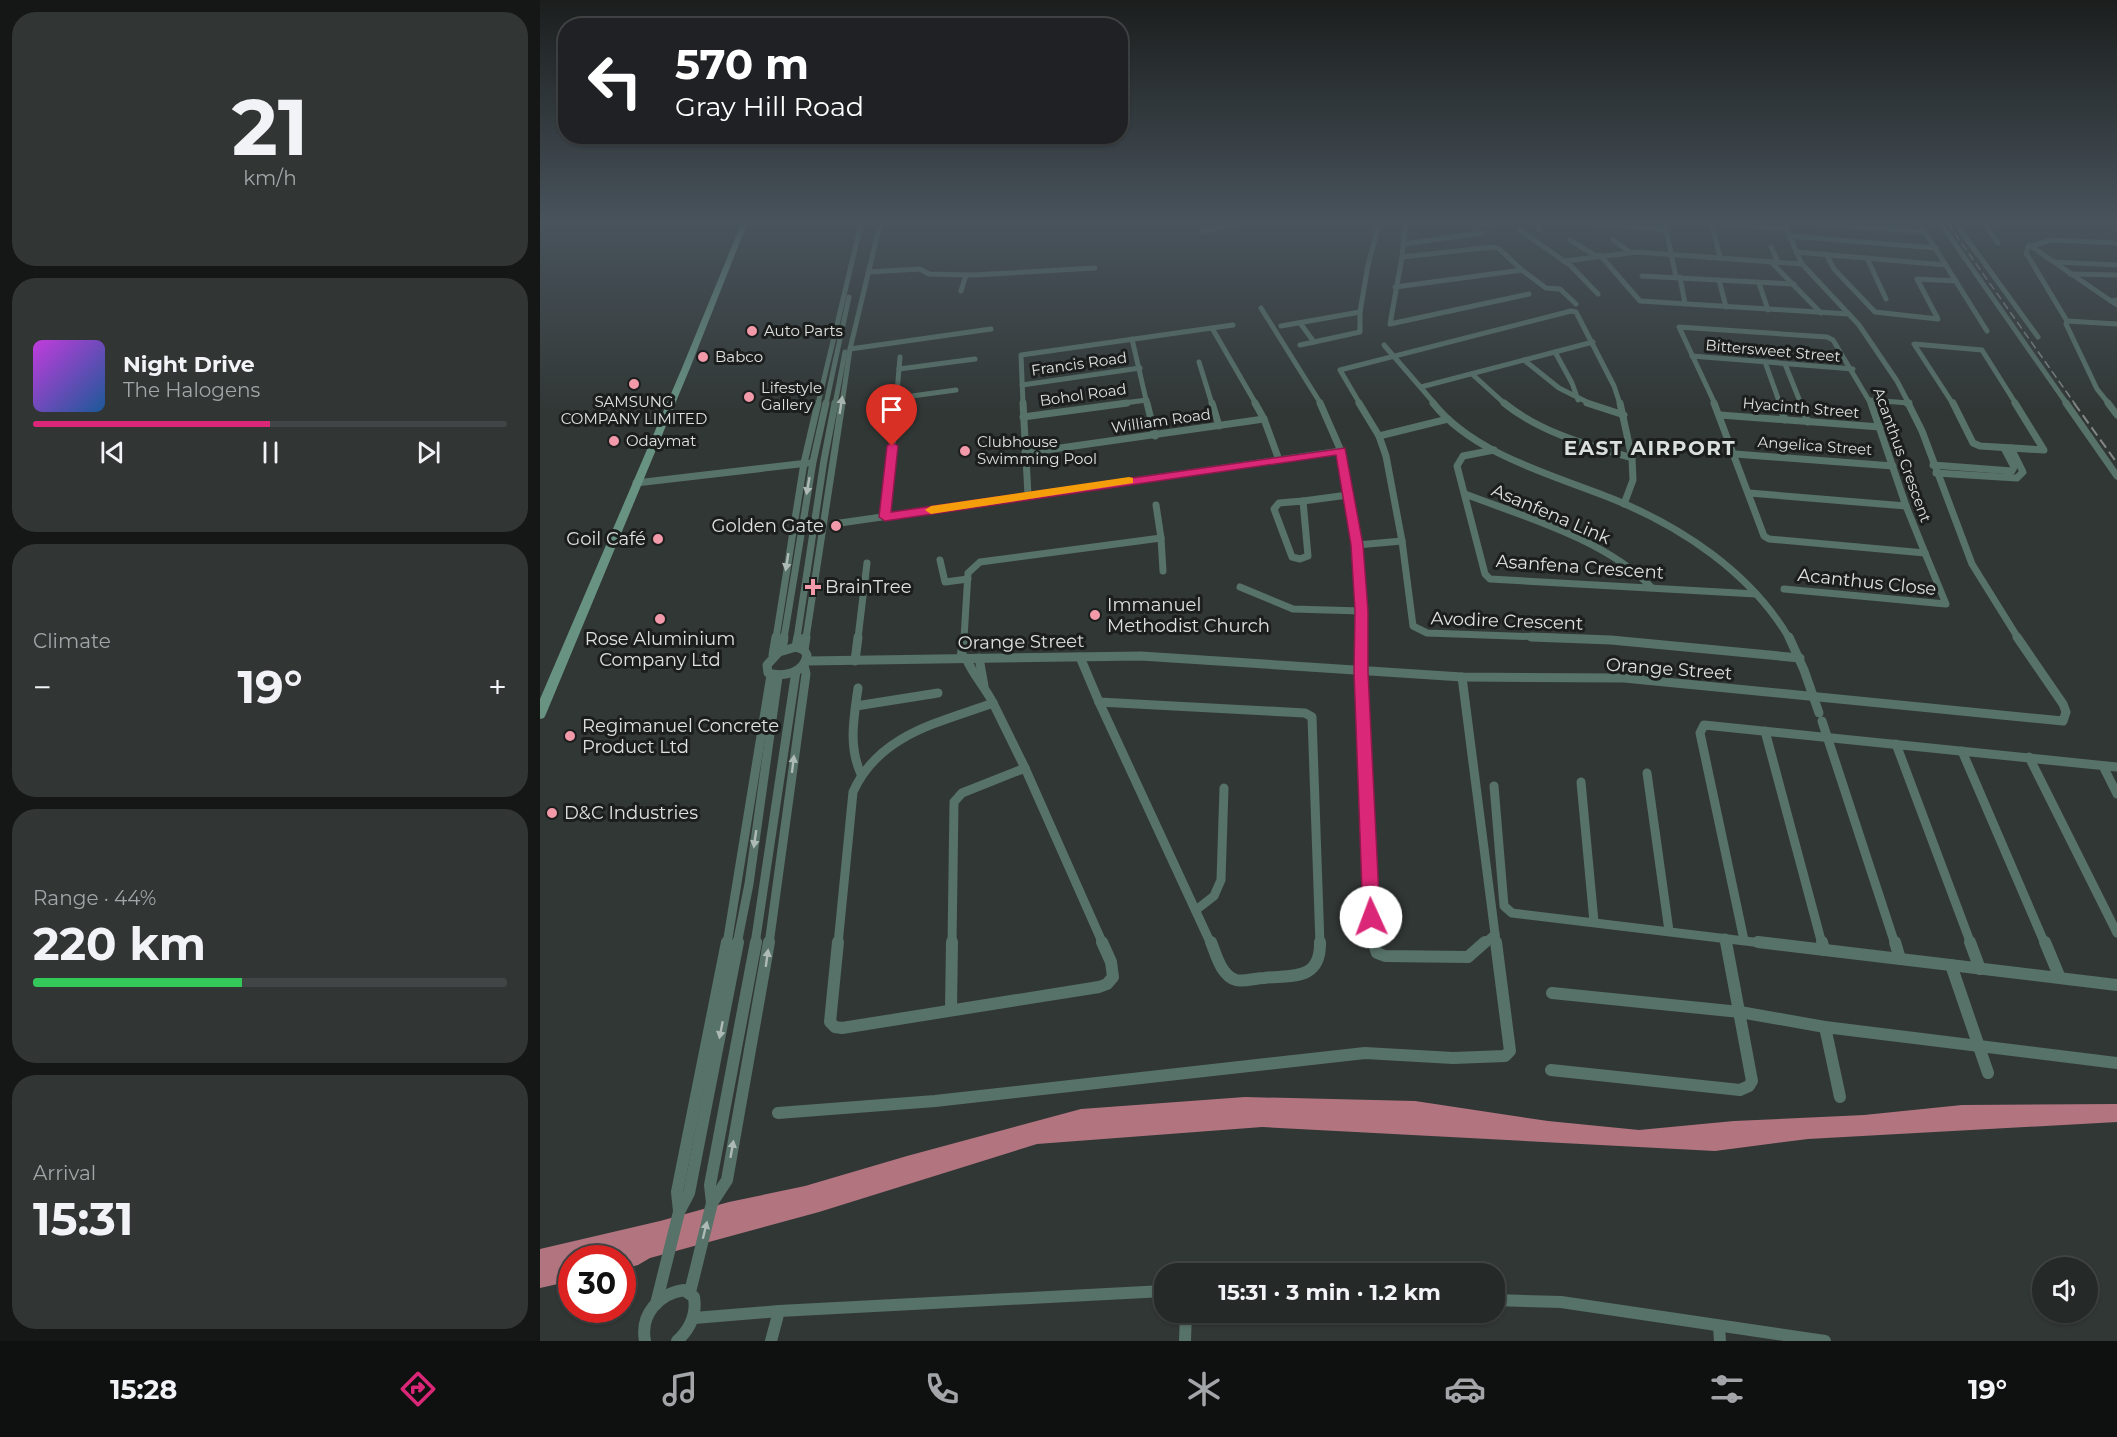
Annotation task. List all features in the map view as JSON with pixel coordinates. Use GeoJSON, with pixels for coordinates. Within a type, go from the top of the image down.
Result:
{"type":"FeatureCollection","features":[{"type":"Feature","properties":{"kind":"main road"},"geometry":{"type":"LineString","coordinates":[[540,714],[719,287]]}},
{"type":"Feature","properties":{"kind":"street"},"geometry":{"type":"LineString","coordinates":[[644,1339],[646,1320],[656,1304],[679,1212],[689,1193],[749,884],[774,676],[767,671],[766,665],[773,655],[808,462],[847,287]]}},
{"type":"Feature","properties":{"kind":"street"},"geometry":{"type":"LineString","coordinates":[[782,650],[808,462],[851,287]]}},
{"type":"Feature","properties":{"kind":"street"},"geometry":{"type":"LineString","coordinates":[[800,649],[824,460],[836,387],[859,287]]}},
{"type":"Feature","properties":{"kind":"street"},"geometry":{"type":"LineString","coordinates":[[800,649],[850,349],[865,287]]}},
{"type":"Feature","properties":{"kind":"street"},"geometry":{"type":"LineString","coordinates":[[962,291],[963,287]]}},
{"type":"Feature","properties":{"kind":"street"},"geometry":{"type":"LineString","coordinates":[[1300,345],[1360,332],[1360,312],[1365,287]]}},
{"type":"Feature","properties":{"kind":"street"},"geometry":{"type":"LineString","coordinates":[[1405,287],[1395,288],[1391,324],[1529,294]]}},
{"type":"Feature","properties":{"kind":"street"},"geometry":{"type":"LineString","coordinates":[[1544,287],[1560,289],[1576,304]]}},
{"type":"Feature","properties":{"kind":"street"},"geometry":{"type":"LineString","coordinates":[[1590,287],[1598,294]]}},
{"type":"Feature","properties":{"kind":"street"},"geometry":{"type":"LineString","coordinates":[[1627,287],[1640,301],[1849,314]]}},
{"type":"Feature","properties":{"kind":"street"},"geometry":{"type":"LineString","coordinates":[[1680,287],[1685,304]]}},
{"type":"Feature","properties":{"kind":"street"},"geometry":{"type":"LineString","coordinates":[[1721,287],[1726,307]]}},
{"type":"Feature","properties":{"kind":"street"},"geometry":{"type":"LineString","coordinates":[[1760,287],[1768,310]]}},
{"type":"Feature","properties":{"kind":"street"},"geometry":{"type":"LineString","coordinates":[[1796,287],[1821,313]]}},
{"type":"Feature","properties":{"kind":"street","name":"Orange Street"},"geometry":{"type":"LineString","coordinates":[[774,676],[802,666],[855,661],[1141,656],[1462,677],[1624,678],[2063,721],[2066,717],[2063,704],[2020,644],[1972,564],[1908,400],[1880,354],[1849,314],[1823,287]]}},
{"type":"Feature","properties":{"kind":"street"},"geometry":{"type":"LineString","coordinates":[[1850,287],[1875,312],[1938,319],[1921,287]]}},
{"type":"Feature","properties":{"kind":"street"},"geometry":{"type":"LineString","coordinates":[[1880,287],[1886,299]]}},
{"type":"Feature","properties":{"kind":"street"},"geometry":{"type":"LineString","coordinates":[[1959,287],[1987,332]]}},
{"type":"Feature","properties":{"kind":"street"},"geometry":{"type":"LineString","coordinates":[[1985,287],[2117,476]]}},
{"type":"Feature","properties":{"kind":"street"},"geometry":{"type":"LineString","coordinates":[[2001,287],[2038,337]]}},
{"type":"Feature","properties":{"kind":"street"},"geometry":{"type":"LineString","coordinates":[[2046,287],[2067,321],[2067,328],[2097,389],[2117,415]]}},
{"type":"Feature","properties":{"kind":"street"},"geometry":{"type":"LineString","coordinates":[[2090,287],[2115,302]]}},
{"type":"Feature","properties":{"kind":"street"},"geometry":{"type":"LineString","coordinates":[[1262,308],[1317,396],[1341,451],[1357,545],[1362,611],[1361,672],[1372,939],[1377,953],[1385,956],[1468,957],[1478,952],[1484,940],[1495,934]]}},
{"type":"Feature","properties":{"kind":"street"},"geometry":{"type":"LineString","coordinates":[[1392,355],[1571,311],[1576,312],[1593,342],[1624,416],[1632,458],[1633,480],[1624,504]]}},
{"type":"Feature","properties":{"kind":"street"},"geometry":{"type":"LineString","coordinates":[[1281,326],[1360,312]]}},
{"type":"Feature","properties":{"kind":"street"},"geometry":{"type":"LineString","coordinates":[[2067,321],[2117,324]]}},
{"type":"Feature","properties":{"kind":"street"},"geometry":{"type":"LineString","coordinates":[[1300,322],[1314,342]]}},
{"type":"Feature","properties":{"kind":"street"},"geometry":{"type":"LineString","coordinates":[[1028,495],[1020,355],[1233,325]]}},
{"type":"Feature","properties":{"kind":"street","name":"Acanthus Crescent"},"geometry":{"type":"LineString","coordinates":[[1925,553],[1766,538],[1720,415],[1679,327],[1830,338],[1853,369],[1868,397],[1905,506],[1947,604]]}},
{"type":"Feature","properties":{"kind":"street"},"geometry":{"type":"LineString","coordinates":[[1212,328],[1264,420],[1279,460]]}},
{"type":"Feature","properties":{"kind":"street"},"geometry":{"type":"LineString","coordinates":[[850,349],[991,329]]}},
{"type":"Feature","properties":{"kind":"street"},"geometry":{"type":"LineString","coordinates":[[1132,339],[1155,436]]}},
{"type":"Feature","properties":{"kind":"street"},"geometry":{"type":"LineString","coordinates":[[1421,387],[1593,342]]}},
{"type":"Feature","properties":{"kind":"street"},"geometry":{"type":"LineString","coordinates":[[1914,344],[1982,350],[2044,450],[2007,448],[1980,446],[1973,443],[1947,392],[1914,344]]}},
{"type":"Feature","properties":{"kind":"street"},"geometry":{"type":"LineString","coordinates":[[1384,345],[1448,419],[1494,450],[1550,477],[1624,504],[1684,534],[1709,551],[1756,594],[1784,628],[1800,658],[1900,959]]}},
{"type":"Feature","properties":{"kind":"street"},"geometry":{"type":"LineString","coordinates":[[1555,352],[1572,383],[1578,400]]}},
{"type":"Feature","properties":{"kind":"street","name":"Avodire Crescent"},"geometry":{"type":"LineString","coordinates":[[1392,355],[1340,370],[1379,436],[1386,456],[1402,541],[1413,626],[1421,632],[1611,640],[1800,658]]}},
{"type":"Feature","properties":{"kind":"street","name":"Bittersweet Street"},"geometry":{"type":"LineString","coordinates":[[1692,356],[1853,369]]}},
{"type":"Feature","properties":{"kind":"street"},"geometry":{"type":"LineString","coordinates":[[885,517],[900,357]]}},
{"type":"Feature","properties":{"kind":"street"},"geometry":{"type":"LineString","coordinates":[[899,369],[975,359]]}},
{"type":"Feature","properties":{"kind":"street"},"geometry":{"type":"LineString","coordinates":[[1524,360],[1555,387],[1578,400],[1601,410],[1624,416]]}},
{"type":"Feature","properties":{"kind":"street"},"geometry":{"type":"LineString","coordinates":[[1765,362],[1785,420]]}},
{"type":"Feature","properties":{"kind":"street"},"geometry":{"type":"LineString","coordinates":[[1199,363],[1219,426]]}},
{"type":"Feature","properties":{"kind":"street"},"geometry":{"type":"LineString","coordinates":[[1785,364],[1808,422]]}},
{"type":"Feature","properties":{"kind":"street","name":"Francis Road"},"geometry":{"type":"LineString","coordinates":[[1022,385],[1140,368]]}},
{"type":"Feature","properties":{"kind":"street"},"geometry":{"type":"LineString","coordinates":[[1472,374],[1526,419],[1557,434],[1632,458]]}},
{"type":"Feature","properties":{"kind":"street"},"geometry":{"type":"LineString","coordinates":[[897,398],[956,390]]}},
{"type":"Feature","properties":{"kind":"street"},"geometry":{"type":"LineString","coordinates":[[1868,397],[1908,400]]}},
{"type":"Feature","properties":{"kind":"street","name":"Bohol Road"},"geometry":{"type":"LineString","coordinates":[[1023,417],[1147,400]]}},
{"type":"Feature","properties":{"kind":"street","name":"Hyacinth Street"},"geometry":{"type":"LineString","coordinates":[[1720,415],[1880,427]]}},
{"type":"Feature","properties":{"kind":"street"},"geometry":{"type":"LineString","coordinates":[[1379,436],[1448,419]]}},
{"type":"Feature","properties":{"kind":"street","name":"William Road"},"geometry":{"type":"LineString","coordinates":[[1025,453],[1264,420]]}},
{"type":"Feature","properties":{"kind":"street"},"geometry":{"type":"LineString","coordinates":[[1935,469],[2017,478],[2023,472],[2007,448]]}},
{"type":"Feature","properties":{"kind":"street","name":"Asanfena Crescent"},"geometry":{"type":"LineString","coordinates":[[1494,450],[1463,456],[1456,466],[1485,574],[1490,579],[1756,594]]}},
{"type":"Feature","properties":{"kind":"street"},"geometry":{"type":"LineString","coordinates":[[822,525],[1341,451]]}},
{"type":"Feature","properties":{"kind":"street","name":"Angelica Street"},"geometry":{"type":"LineString","coordinates":[[1736,454],[1893,466]]}},
{"type":"Feature","properties":{"kind":"street"},"geometry":{"type":"LineString","coordinates":[[636,483],[824,460]]}},
{"type":"Feature","properties":{"kind":"street"},"geometry":{"type":"LineString","coordinates":[[1749,493],[1905,506]]}},
{"type":"Feature","properties":{"kind":"street","name":"Asanfena Link"},"geometry":{"type":"LineString","coordinates":[[1465,494],[1580,540],[1639,573],[1651,587]]}},
{"type":"Feature","properties":{"kind":"street"},"geometry":{"type":"LineString","coordinates":[[1303,501],[1308,556],[1300,559],[1292,557],[1274,509],[1279,503],[1348,495]]}},
{"type":"Feature","properties":{"kind":"street"},"geometry":{"type":"LineString","coordinates":[[1156,505],[1164,572]]}},
{"type":"Feature","properties":{"kind":"street"},"geometry":{"type":"LineString","coordinates":[[993,703],[896,743],[877,754],[861,774],[853,792],[830,1022],[836,1027],[842,1028],[1099,987],[1107,984],[1113,977],[1112,962],[1025,768],[993,703],[984,686],[963,658],[968,573],[980,562],[1161,538]]}},
{"type":"Feature","properties":{"kind":"street"},"geometry":{"type":"LineString","coordinates":[[1357,545],[1402,541]]}},
{"type":"Feature","properties":{"kind":"street"},"geometry":{"type":"LineString","coordinates":[[940,560],[945,582],[968,579]]}},
{"type":"Feature","properties":{"kind":"street"},"geometry":{"type":"LineString","coordinates":[[855,661],[867,563]]}},
{"type":"Feature","properties":{"kind":"street"},"geometry":{"type":"LineString","coordinates":[[1240,587],[1293,609],[1362,611]]}},
{"type":"Feature","properties":{"kind":"street","name":"Acanthus Close"},"geometry":{"type":"LineString","coordinates":[[1784,589],[1947,604]]}},
{"type":"Feature","properties":{"kind":"street"},"geometry":{"type":"LineString","coordinates":[[684,1341],[692,1322],[696,1303],[690,1292],[712,1203],[710,1185],[752,966],[802,666],[807,655],[800,649],[782,650],[773,655]]}},
{"type":"Feature","properties":{"kind":"street"},"geometry":{"type":"LineString","coordinates":[[1080,657],[1099,702],[1196,910],[1219,965],[1230,978],[1236,980],[1304,974],[1317,964],[1320,956],[1313,719],[1305,713],[1099,702]]}},
{"type":"Feature","properties":{"kind":"street"},"geometry":{"type":"LineString","coordinates":[[979,658],[984,686]]}},
{"type":"Feature","properties":{"kind":"street"},"geometry":{"type":"LineString","coordinates":[[778,1113],[935,1101],[1365,1053],[1480,1060],[1505,1056],[1510,1051],[1462,677]]}},
{"type":"Feature","properties":{"kind":"street"},"geometry":{"type":"LineString","coordinates":[[858,688],[853,741],[854,763],[861,774]]}},
{"type":"Feature","properties":{"kind":"street"},"geometry":{"type":"LineString","coordinates":[[856,706],[938,693]]}},
{"type":"Feature","properties":{"kind":"street"},"geometry":{"type":"LineString","coordinates":[[1744,940],[1700,728],[1704,724],[2117,767]]}},
{"type":"Feature","properties":{"kind":"street"},"geometry":{"type":"LineString","coordinates":[[1765,731],[1824,950]]}},
{"type":"Feature","properties":{"kind":"street"},"geometry":{"type":"LineString","coordinates":[[1896,744],[1980,969]]}},
{"type":"Feature","properties":{"kind":"street"},"geometry":{"type":"LineString","coordinates":[[1962,751],[2060,978]]}},
{"type":"Feature","properties":{"kind":"street"},"geometry":{"type":"LineString","coordinates":[[2029,757],[2117,933]]}},
{"type":"Feature","properties":{"kind":"street"},"geometry":{"type":"LineString","coordinates":[[2103,766],[2117,794]]}},
{"type":"Feature","properties":{"kind":"street"},"geometry":{"type":"LineString","coordinates":[[951,1009],[954,802],[962,793],[1025,768]]}},
{"type":"Feature","properties":{"kind":"street"},"geometry":{"type":"LineString","coordinates":[[1647,773],[1669,931]]}},
{"type":"Feature","properties":{"kind":"street"},"geometry":{"type":"LineString","coordinates":[[1581,782],[1594,922]]}},
{"type":"Feature","properties":{"kind":"street"},"geometry":{"type":"LineString","coordinates":[[1494,786],[1504,906],[1512,913],[2117,985]]}},
{"type":"Feature","properties":{"kind":"street"},"geometry":{"type":"LineString","coordinates":[[1196,910],[1214,896],[1221,880],[1224,788]]}},
{"type":"Feature","properties":{"kind":"street"},"geometry":{"type":"LineString","coordinates":[[1551,1070],[1740,1089],[1749,1086],[1752,1081],[1725,938]]}},
{"type":"Feature","properties":{"kind":"street"},"geometry":{"type":"LineString","coordinates":[[1951,965],[1988,1072]]}},
{"type":"Feature","properties":{"kind":"street"},"geometry":{"type":"LineString","coordinates":[[1552,993],[1740,1012],[1825,1027],[2117,1063]]}},
{"type":"Feature","properties":{"kind":"street"},"geometry":{"type":"LineString","coordinates":[[1825,1027],[1840,1097]]}},
{"type":"Feature","properties":{"kind":"street"},"geometry":{"type":"LineString","coordinates":[[656,1304],[677,1290],[690,1292]]}},
{"type":"Feature","properties":{"kind":"street"},"geometry":{"type":"LineString","coordinates":[[677,1341],[692,1322],[779,1311],[1154,1292]]}},
{"type":"Feature","properties":{"kind":"street"},"geometry":{"type":"LineString","coordinates":[[1505,1300],[1561,1302],[1825,1341]]}},
{"type":"Feature","properties":{"kind":"street"},"geometry":{"type":"LineString","coordinates":[[771,1341],[779,1311]]}},
{"type":"Feature","properties":{"kind":"street"},"geometry":{"type":"LineString","coordinates":[[1185,1341],[1186,1323]]}},
{"type":"Feature","properties":{"kind":"street"},"geometry":{"type":"LineString","coordinates":[[1719,1326],[1720,1341]]}},
{"type":"Feature","properties":{"kind":"shaded area"},"geometry":{"type":"Polygon","coordinates":[[[1245,1097],[1415,1101],[1548,1121],[1639,1130],[1734,1121],[1864,1115],[1962,1105],[2117,1104],[2117,1122],[1808,1139],[1715,1151],[1262,1127],[1037,1144],[819,1212],[650,1258],[636,1266],[636,1245],[558,1245],[558,1284],[540,1288],[540,1249],[729,1202],[805,1186],[1081,1109],[1245,1097]]]}},
{"type":"Feature","properties":{"kind":"tunnel"},"geometry":{"type":"LineString","coordinates":[[833,524],[840,523]]}},
{"type":"Feature","properties":{"kind":"railway"},"geometry":{"type":"LineString","coordinates":[[1992,287],[2075,404]]}},
{"type":"Feature","properties":{"kind":"railway"},"geometry":{"type":"LineString","coordinates":[[2074,403],[2117,463]]}},
{"type":"Feature","properties":{"kind":"slow traffic"},"geometry":{"type":"LineString","coordinates":[[931,510],[1129,481]]}},
{"type":"Feature","properties":{"kind":"place","name":"Auto Parts"},"geometry":{"type":"Point","coordinates":[752,331]}},
{"type":"Feature","properties":{"kind":"place","name":"Babco"},"geometry":{"type":"Point","coordinates":[703,357]}},
{"type":"Feature","properties":{"kind":"place","name":"SAMSUNG COMPANY LIMITED"},"geometry":{"type":"Point","coordinates":[634,384]}},
{"type":"Feature","properties":{"kind":"place","name":"Lifestyle Gallery"},"geometry":{"type":"Point","coordinates":[749,397]}},
{"type":"Feature","properties":{"kind":"place","name":"Odaymat"},"geometry":{"type":"Point","coordinates":[614,441]}},
{"type":"Feature","properties":{"kind":"place","name":"Clubhouse Swimming Pool"},"geometry":{"type":"Point","coordinates":[965,451]}},
{"type":"Feature","properties":{"kind":"place","name":"Golden Gate"},"geometry":{"type":"Point","coordinates":[836,526]}},
{"type":"Feature","properties":{"kind":"place","name":"Goil Café"},"geometry":{"type":"Point","coordinates":[658,539]}},
{"type":"Feature","properties":{"kind":"place","name":"BrainTree"},"geometry":{"type":"Point","coordinates":[813,587]}},
{"type":"Feature","properties":{"kind":"place","name":"Immanuel Methodist Church"},"geometry":{"type":"Point","coordinates":[1095,615]}},
{"type":"Feature","properties":{"kind":"place","name":"Rose Aluminium Company Ltd"},"geometry":{"type":"Point","coordinates":[660,619]}},
{"type":"Feature","properties":{"kind":"place","name":"Regimanuel Concrete Product Ltd"},"geometry":{"type":"Point","coordinates":[570,736]}},
{"type":"Feature","properties":{"kind":"place","name":"D&C Industries"},"geometry":{"type":"Point","coordinates":[552,813]}},
{"type":"Feature","properties":{"kind":"district","name":"EAST AIRPORT"},"geometry":{"type":"Point","coordinates":[1650,448]}},
{"type":"Feature","properties":{"kind":"route"},"geometry":{"type":"LineString","coordinates":[[892,446],[885,517],[1341,451],[1357,545],[1362,611],[1361,672],[1371,917]]}}]}
